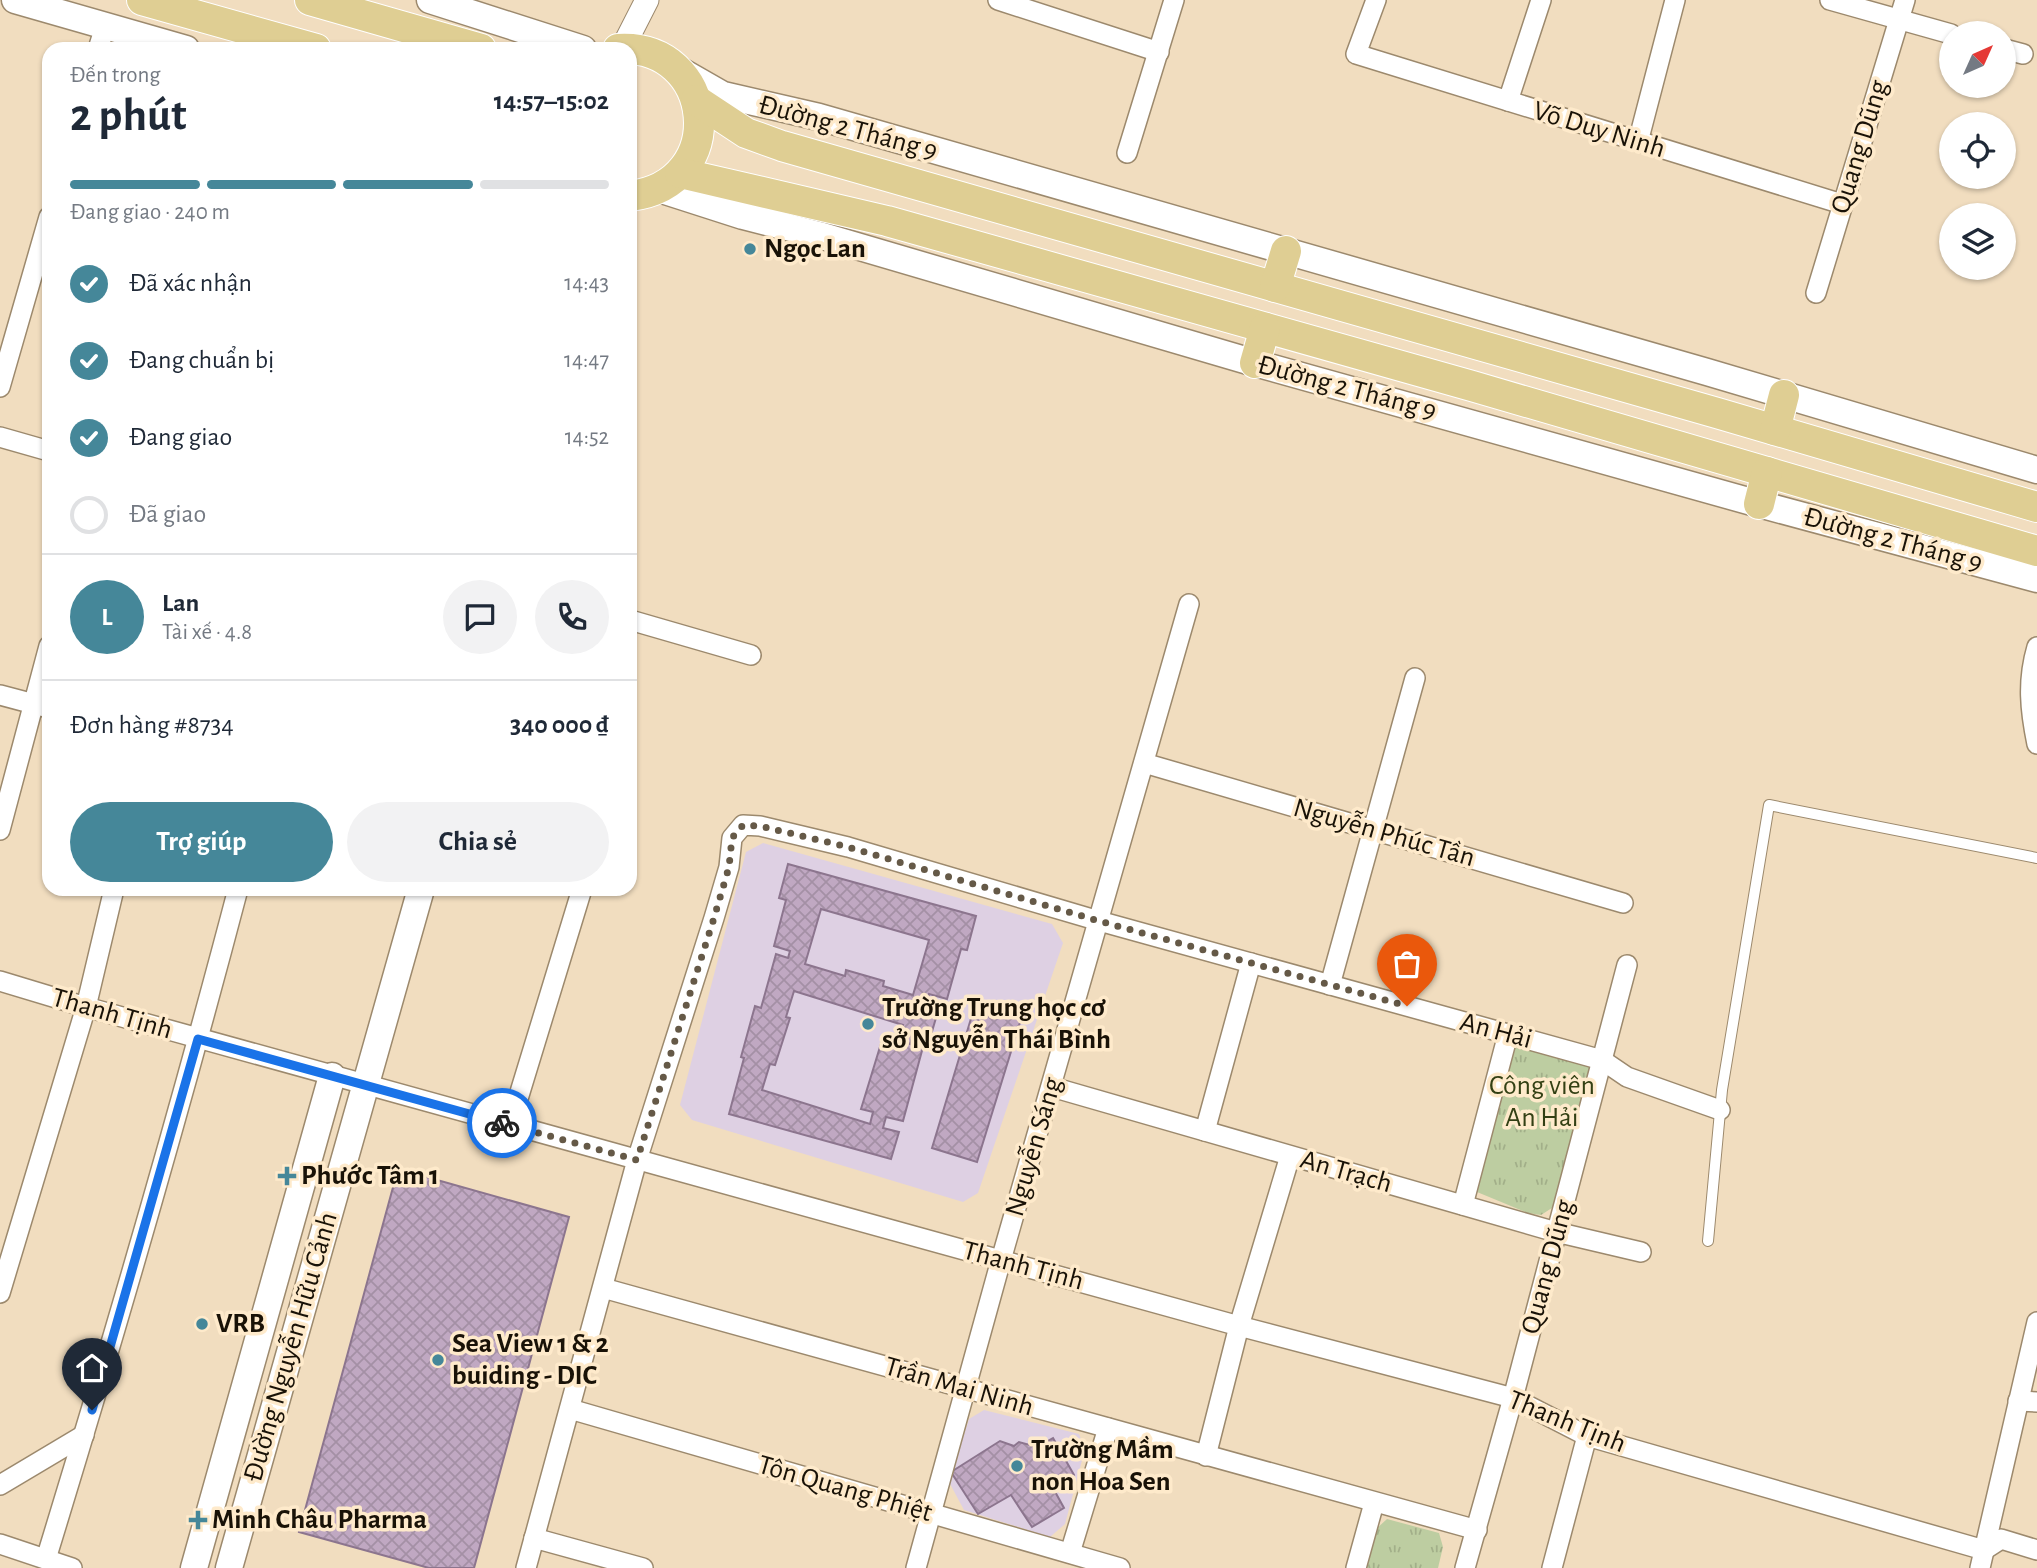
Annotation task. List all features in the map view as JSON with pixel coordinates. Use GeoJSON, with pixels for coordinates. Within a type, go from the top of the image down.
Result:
{"type":"FeatureCollection","features":[{"type":"Feature","properties":{"kind":"main road"},"geometry":{"type":"LineString","coordinates":[[15,0],[102,38],[133,42]]}},
{"type":"Feature","properties":{"kind":"main road"},"geometry":{"type":"LineString","coordinates":[[142,0],[291,42]]}},
{"type":"Feature","properties":{"kind":"main road"},"geometry":{"type":"LineString","coordinates":[[310,0],[457,42]]}},
{"type":"Feature","properties":{"kind":"main road"},"geometry":{"type":"LineString","coordinates":[[430,0],[561,42]]}},
{"type":"Feature","properties":{"kind":"main road"},"geometry":{"type":"LineString","coordinates":[[637,51],[652,53],[673,66],[687,81],[696,100],[700,122],[698,139],[691,157],[670,181],[637,193]]}},
{"type":"Feature","properties":{"kind":"main road","name":"Đường 2 Tháng 9"},"geometry":{"type":"LineString","coordinates":[[673,66],[723,95],[819,117],[2037,470]]}},
{"type":"Feature","properties":{"kind":"main road","name":"Đường 2 Tháng 9"},"geometry":{"type":"LineString","coordinates":[[696,100],[746,134],[782,146],[2037,507]]}},
{"type":"Feature","properties":{"kind":"main road","name":"Đường 2 Tháng 9"},"geometry":{"type":"LineString","coordinates":[[670,181],[887,222],[2037,551]]}},
{"type":"Feature","properties":{"kind":"main road","name":"Đường 2 Tháng 9"},"geometry":{"type":"LineString","coordinates":[[670,181],[743,216],[819,235],[1255,363],[2037,579]]}},
{"type":"Feature","properties":{"kind":"main road"},"geometry":{"type":"LineString","coordinates":[[1275,287],[1286,251]]}},
{"type":"Feature","properties":{"kind":"main road"},"geometry":{"type":"LineString","coordinates":[[1255,363],[1265,328]]}},
{"type":"Feature","properties":{"kind":"main road"},"geometry":{"type":"LineString","coordinates":[[1775,430],[1784,395]]}},
{"type":"Feature","properties":{"kind":"main road"},"geometry":{"type":"LineString","coordinates":[[1759,504],[1767,472]]}},
{"type":"Feature","properties":{"kind":"main road","name":"Đường Nguyễn Hữu Cảnh"},"geometry":{"type":"LineString","coordinates":[[229,1568],[419,896]]}},
{"type":"Feature","properties":{"kind":"main road","name":"Đường Nguyễn Hữu Cảnh"},"geometry":{"type":"LineString","coordinates":[[194,1568],[332,1076]]}},
{"type":"Feature","properties":{"kind":"street"},"geometry":{"type":"LineString","coordinates":[[624,42],[647,0]]}},
{"type":"Feature","properties":{"kind":"street"},"geometry":{"type":"LineString","coordinates":[[998,0],[1159,52]]}},
{"type":"Feature","properties":{"kind":"street"},"geometry":{"type":"LineString","coordinates":[[1127,153],[1174,0]]}},
{"type":"Feature","properties":{"kind":"street","name":"Võ Duy Ninh"},"geometry":{"type":"LineString","coordinates":[[1376,0],[1356,54],[1842,204]]}},
{"type":"Feature","properties":{"kind":"street"},"geometry":{"type":"LineString","coordinates":[[1507,102],[1541,0]]}},
{"type":"Feature","properties":{"kind":"street"},"geometry":{"type":"LineString","coordinates":[[1638,142],[1675,0]]}},
{"type":"Feature","properties":{"kind":"street"},"geometry":{"type":"LineString","coordinates":[[1830,0],[1939,31]]}},
{"type":"Feature","properties":{"kind":"street","name":"Quang Dũng"},"geometry":{"type":"LineString","coordinates":[[1816,293],[1905,0]]}},
{"type":"Feature","properties":{"kind":"street"},"geometry":{"type":"LineString","coordinates":[[2016,52],[2024,54]]}},
{"type":"Feature","properties":{"kind":"street"},"geometry":{"type":"LineString","coordinates":[[0,387],[42,245]]}},
{"type":"Feature","properties":{"kind":"street"},"geometry":{"type":"LineString","coordinates":[[0,437],[42,448]]}},
{"type":"Feature","properties":{"kind":"street","name":"Nguyễn Sáng"},"geometry":{"type":"LineString","coordinates":[[916,1568],[1001,1260],[1189,604]]}},
{"type":"Feature","properties":{"kind":"street"},"geometry":{"type":"LineString","coordinates":[[637,622],[751,655]]}},
{"type":"Feature","properties":{"kind":"street"},"geometry":{"type":"LineString","coordinates":[[2037,647],[2030,677],[2030,708],[2037,744]]}},
{"type":"Feature","properties":{"kind":"street"},"geometry":{"type":"LineString","coordinates":[[1330,985],[1415,678]]}},
{"type":"Feature","properties":{"kind":"street"},"geometry":{"type":"LineString","coordinates":[[0,695],[41,706],[0,830]]}},
{"type":"Feature","properties":{"kind":"street","name":"Nguyễn Phúc Tần"},"geometry":{"type":"LineString","coordinates":[[1144,763],[1623,903]]}},
{"type":"Feature","properties":{"kind":"street","name":"An Hải"},"geometry":{"type":"LineString","coordinates":[[637,1160],[714,918],[729,867],[732,838],[743,825],[760,826],[848,847],[1099,921],[1602,1060],[1627,1077],[1720,1110]]}},
{"type":"Feature","properties":{"kind":"street"},"geometry":{"type":"LineString","coordinates":[[0,1293],[86,1007],[112,896]]}},
{"type":"Feature","properties":{"kind":"street"},"geometry":{"type":"LineString","coordinates":[[46,1559],[198,1039],[236,896]]}},
{"type":"Feature","properties":{"kind":"street"},"geometry":{"type":"LineString","coordinates":[[510,1125],[580,896]]}},
{"type":"Feature","properties":{"kind":"street"},"geometry":{"type":"LineString","coordinates":[[1205,1131],[1251,963]]}},
{"type":"Feature","properties":{"kind":"street","name":"Quang Dũng"},"geometry":{"type":"LineString","coordinates":[[1465,1568],[1514,1398],[1626,965]]}},
{"type":"Feature","properties":{"kind":"street","name":"Thanh Tịnh"},"geometry":{"type":"LineString","coordinates":[[0,982],[1240,1326],[1514,1398],[1587,1436],[1982,1559],[2001,1539],[2037,1550]]}},
{"type":"Feature","properties":{"kind":"street"},"geometry":{"type":"LineString","coordinates":[[1463,1205],[1508,1034]]}},
{"type":"Feature","properties":{"kind":"street","name":"An Trạch"},"geometry":{"type":"LineString","coordinates":[[1052,1087],[1556,1232],[1641,1252]]}},
{"type":"Feature","properties":{"kind":"street"},"geometry":{"type":"LineString","coordinates":[[1206,1456],[1240,1326],[1290,1156]]}},
{"type":"Feature","properties":{"kind":"street"},"geometry":{"type":"LineString","coordinates":[[526,1568],[637,1160]]}},
{"type":"Feature","properties":{"kind":"street","name":"Trần Mai Ninh"},"geometry":{"type":"LineString","coordinates":[[603,1288],[1477,1530]]}},
{"type":"Feature","properties":{"kind":"street"},"geometry":{"type":"LineString","coordinates":[[1982,1559],[2028,1401],[2037,1322]]}},
{"type":"Feature","properties":{"kind":"street","name":"Tôn Quang Phiệt"},"geometry":{"type":"LineString","coordinates":[[570,1409],[1120,1568]]}},
{"type":"Feature","properties":{"kind":"street"},"geometry":{"type":"LineString","coordinates":[[1070,1553],[1108,1428]]}},
{"type":"Feature","properties":{"kind":"street"},"geometry":{"type":"LineString","coordinates":[[0,1485],[84,1435]]}},
{"type":"Feature","properties":{"kind":"street"},"geometry":{"type":"LineString","coordinates":[[1552,1568],[1587,1436]]}},
{"type":"Feature","properties":{"kind":"street"},"geometry":{"type":"LineString","coordinates":[[1356,1568],[1374,1503]]}},
{"type":"Feature","properties":{"kind":"street"},"geometry":{"type":"LineString","coordinates":[[534,1538],[643,1568]]}},
{"type":"Feature","properties":{"kind":"street"},"geometry":{"type":"LineString","coordinates":[[0,1544],[72,1568]]}},
{"type":"Feature","properties":{"kind":"lane"},"geometry":{"type":"LineString","coordinates":[[1708,1241],[1720,1110],[1769,805],[2037,858]]}},
{"type":"Feature","properties":{"kind":"shaded area","name":"Trường Trung học cơ sở Nguyễn Thái Bình"},"geometry":{"type":"Polygon","coordinates":[[[763,843],[1052,924],[1063,943],[978,1193],[963,1202],[692,1120],[680,1105],[746,852],[763,843]]]}},
{"type":"Feature","properties":{"kind":"shaded area","name":"Trường Mầm non Hoa Sen"},"geometry":{"type":"Polygon","coordinates":[[[984,1410],[1079,1434],[1085,1449],[1065,1524],[1050,1537],[964,1510],[949,1482],[969,1419],[984,1410]]]}},
{"type":"Feature","properties":{"kind":"green space","name":"Công viên An Hải"},"geometry":{"type":"Polygon","coordinates":[[[1515,1047],[1589,1064],[1591,1075],[1555,1206],[1541,1215],[1528,1213],[1477,1192],[1515,1047]]]}},
{"type":"Feature","properties":{"kind":"green space"},"geometry":{"type":"Polygon","coordinates":[[[1387,1519],[1439,1533],[1443,1547],[1438,1568],[1365,1568],[1375,1530],[1387,1519]]]}},
{"type":"Feature","properties":{"kind":"building"},"geometry":{"type":"Polygon","coordinates":[[[788,864],[976,916],[967,950],[961,949],[947,999],[929,994],[928,1000],[940,1004],[931,1035],[914,1030],[910,1044],[923,1047],[903,1121],[886,1117],[883,1128],[899,1132],[891,1159],[729,1114],[755,1006],[761,1008],[776,954],[788,958],[790,951],[774,946],[786,900],[779,898],[788,864]],[[821,909],[805,964],[845,976],[846,970],[884,981],[883,986],[913,995],[929,940],[821,909]],[[794,991],[786,1017],[790,1018],[775,1065],[770,1064],[762,1090],[870,1124],[873,1112],[861,1109],[883,1037],[898,1042],[903,1025],[794,991]]]}},
{"type":"Feature","properties":{"kind":"building"},"geometry":{"type":"Polygon","coordinates":[[[976,1002],[1022,1016],[977,1162],[932,1148],[976,1002]]]}},
{"type":"Feature","properties":{"kind":"building","name":"Sea View 1 & 2 buiding - DIC"},"geometry":{"type":"Polygon","coordinates":[[[398,1169],[569,1217],[474,1568],[429,1568],[299,1532],[398,1169]]]}},
{"type":"Feature","properties":{"kind":"building"},"geometry":{"type":"Polygon","coordinates":[[[1053,1438],[1074,1475],[1053,1488],[1064,1508],[1032,1527],[1011,1495],[978,1514],[951,1472],[1000,1441],[1014,1446],[1019,1442],[1037,1447],[1053,1438]]]}},
{"type":"Feature","properties":{"kind":"way so far"},"geometry":{"type":"LineString","coordinates":[[502,1123],[637,1160],[714,918],[729,867],[732,838],[743,825],[760,826],[848,847],[1099,921],[1407,1006]]}},
{"type":"Feature","properties":{"kind":"place","name":"Ngọc Lan"},"geometry":{"type":"Point","coordinates":[750,249]}},
{"type":"Feature","properties":{"kind":"place","name":"Trường Trung học cơ sở Nguyễn Thái Bình"},"geometry":{"type":"Point","coordinates":[868,1024]}},
{"type":"Feature","properties":{"kind":"place","name":"Phước Tâm 1"},"geometry":{"type":"Point","coordinates":[287,1176]}},
{"type":"Feature","properties":{"kind":"place","name":"VRB"},"geometry":{"type":"Point","coordinates":[202,1324]}},
{"type":"Feature","properties":{"kind":"place","name":"Sea View 1 & 2 buiding - DIC"},"geometry":{"type":"Point","coordinates":[438,1360]}},
{"type":"Feature","properties":{"kind":"place","name":"Trường Mầm non Hoa Sen"},"geometry":{"type":"Point","coordinates":[1017,1466]}},
{"type":"Feature","properties":{"kind":"place","name":"Minh Châu Pharma"},"geometry":{"type":"Point","coordinates":[198,1520]}},
{"type":"Feature","properties":{"kind":"route"},"geometry":{"type":"LineString","coordinates":[[92,1410],[198,1039],[502,1123]]}}]}
